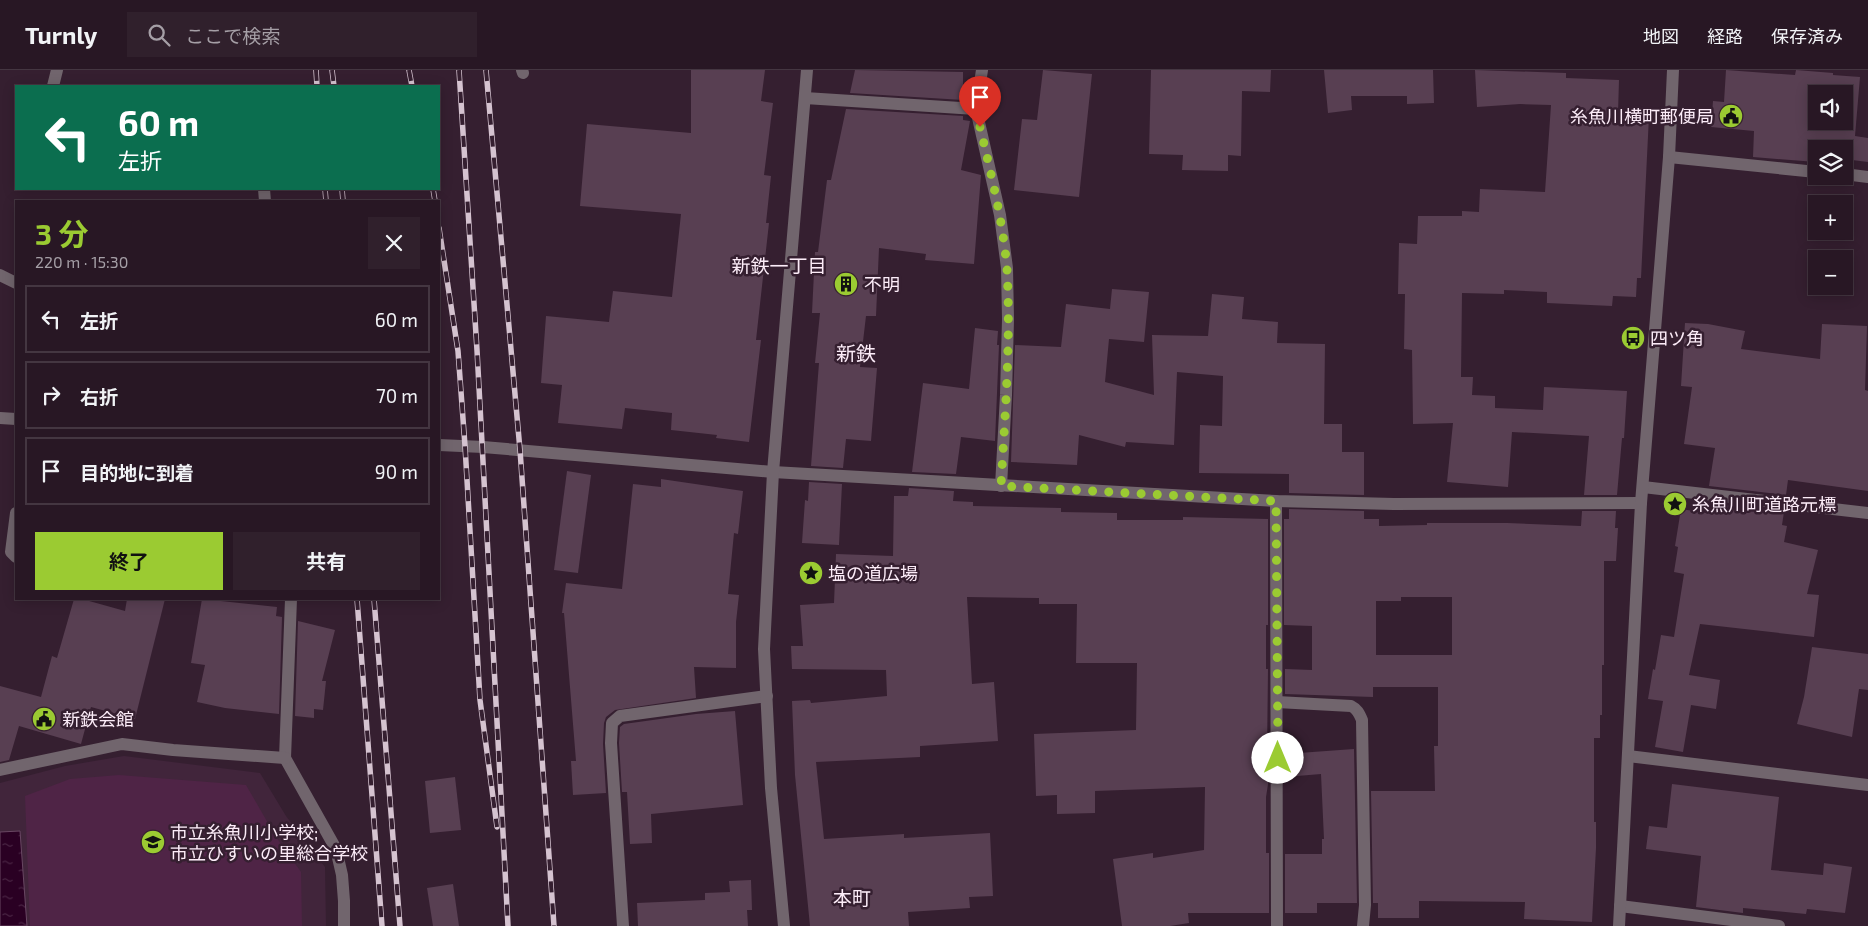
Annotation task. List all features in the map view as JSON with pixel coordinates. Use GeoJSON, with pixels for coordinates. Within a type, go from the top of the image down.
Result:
{"type":"FeatureCollection","features":[{"type":"Feature","properties":{"kind":"street"},"geometry":{"type":"LineString","coordinates":[[53,85],[57,70]]}},
{"type":"Feature","properties":{"kind":"street"},"geometry":{"type":"LineString","coordinates":[[784,926],[771,788],[764,649],[773,472],[807,70]]}},
{"type":"Feature","properties":{"kind":"street"},"geometry":{"type":"LineString","coordinates":[[982,70],[976,109],[1000,215],[1006,268],[1008,319],[1001,486]]}},
{"type":"Feature","properties":{"kind":"street"},"geometry":{"type":"LineString","coordinates":[[1619,926],[1643,487],[1669,157],[1673,70]]}},
{"type":"Feature","properties":{"kind":"street"},"geometry":{"type":"LineString","coordinates":[[805,98],[976,109]]}},
{"type":"Feature","properties":{"kind":"street"},"geometry":{"type":"LineString","coordinates":[[1669,157],[1808,171]]}},
{"type":"Feature","properties":{"kind":"street"},"geometry":{"type":"LineString","coordinates":[[1853,175],[1868,177]]}},
{"type":"Feature","properties":{"kind":"street"},"geometry":{"type":"LineString","coordinates":[[0,275],[15,282]]}},
{"type":"Feature","properties":{"kind":"street"},"geometry":{"type":"LineString","coordinates":[[0,418],[15,419]]}},
{"type":"Feature","properties":{"kind":"street"},"geometry":{"type":"LineString","coordinates":[[440,445],[623,458],[773,472],[1276,501],[1394,504],[1642,503]]}},
{"type":"Feature","properties":{"kind":"street"},"geometry":{"type":"LineString","coordinates":[[1643,487],[1868,513]]}},
{"type":"Feature","properties":{"kind":"street"},"geometry":{"type":"LineString","coordinates":[[1276,501],[1278,702],[1277,926]]}},
{"type":"Feature","properties":{"kind":"street"},"geometry":{"type":"LineString","coordinates":[[15,521],[11,552],[15,556]]}},
{"type":"Feature","properties":{"kind":"street"},"geometry":{"type":"LineString","coordinates":[[290,600],[285,758],[336,849],[342,875],[344,926]]}},
{"type":"Feature","properties":{"kind":"street"},"geometry":{"type":"LineString","coordinates":[[623,926],[611,743],[612,723],[620,716],[767,696]]}},
{"type":"Feature","properties":{"kind":"street"},"geometry":{"type":"LineString","coordinates":[[1278,702],[1351,706],[1357,709],[1360,714],[1362,720],[1365,895],[1363,926]]}},
{"type":"Feature","properties":{"kind":"street"},"geometry":{"type":"LineString","coordinates":[[0,770],[122,744],[173,750],[285,758]]}},
{"type":"Feature","properties":{"kind":"street"},"geometry":{"type":"LineString","coordinates":[[1628,756],[1868,785]]}},
{"type":"Feature","properties":{"kind":"street"},"geometry":{"type":"LineString","coordinates":[[1620,906],[1779,926]]}},
{"type":"Feature","properties":{"kind":"shaded area","name":"市立糸魚川小学校; 市立ひすいの里総合学校"},"geometry":{"type":"Polygon","coordinates":[[[124,756],[260,773],[286,816],[325,867],[326,926],[0,926],[0,783],[65,766],[124,756]]]}},
{"type":"Feature","properties":{"kind":"shaded area","name":"市立糸魚川小学校; 市立ひすいの里総合学校"},"geometry":{"type":"Polygon","coordinates":[[[119,775],[246,785],[276,837],[301,872],[302,926],[30,926],[25,796],[70,779],[119,775]]]}},
{"type":"Feature","properties":{"kind":"water"},"geometry":{"type":"Polygon","coordinates":[[[20,831],[27,926],[0,926],[0,832],[20,831]]]}},
{"type":"Feature","properties":{"kind":"building"},"geometry":{"type":"Polygon","coordinates":[[[691,70],[765,70],[761,101],[773,103],[764,175],[771,176],[766,223],[769,223],[756,340],[761,340],[749,442],[716,438],[717,435],[671,430],[672,413],[625,408],[622,429],[558,423],[562,385],[541,383],[546,316],[609,322],[613,291],[672,297],[681,214],[580,206],[587,124],[691,133],[691,70]]]}},
{"type":"Feature","properties":{"kind":"building"},"geometry":{"type":"Polygon","coordinates":[[[855,70],[963,72],[963,100],[850,93],[855,70]]]}},
{"type":"Feature","properties":{"kind":"building"},"geometry":{"type":"Polygon","coordinates":[[[1043,70],[1092,74],[1079,197],[1014,190],[1022,119],[1037,120],[1043,70]]]}},
{"type":"Feature","properties":{"kind":"building"},"geometry":{"type":"Polygon","coordinates":[[[1151,70],[1271,70],[1270,92],[1242,91],[1241,156],[1228,155],[1228,171],[1182,170],[1183,155],[1149,154],[1151,70]]]}},
{"type":"Feature","properties":{"kind":"building"},"geometry":{"type":"Polygon","coordinates":[[[1324,70],[1433,70],[1434,103],[1407,104],[1407,96],[1351,96],[1352,110],[1328,113],[1324,70]]]}},
{"type":"Feature","properties":{"kind":"building"},"geometry":{"type":"Polygon","coordinates":[[[1475,70],[1566,73],[1566,78],[1619,80],[1618,113],[1649,116],[1641,278],[1637,278],[1636,297],[1613,296],[1612,306],[1547,303],[1547,292],[1504,290],[1504,294],[1462,293],[1461,377],[1473,377],[1472,395],[1495,396],[1495,408],[1543,410],[1544,387],[1627,391],[1624,438],[1622,438],[1617,495],[1584,495],[1589,436],[1512,432],[1508,487],[1447,482],[1453,423],[1413,424],[1412,350],[1404,349],[1405,294],[1398,294],[1399,243],[1417,244],[1418,216],[1462,216],[1462,211],[1479,212],[1480,189],[1545,192],[1551,105],[1520,104],[1477,107],[1475,70]]]}},
{"type":"Feature","properties":{"kind":"building"},"geometry":{"type":"Polygon","coordinates":[[[1726,70],[1795,75],[1796,70],[1860,77],[1855,136],[1868,138],[1868,162],[1853,160],[1853,140],[1808,140],[1808,161],[1753,157],[1754,131],[1711,127],[1713,101],[1724,102],[1726,70]]]}},
{"type":"Feature","properties":{"kind":"building"},"geometry":{"type":"Polygon","coordinates":[[[846,109],[963,116],[963,120],[970,121],[961,170],[981,175],[974,264],[925,260],[926,254],[879,248],[876,316],[866,316],[860,367],[877,368],[871,441],[846,439],[843,468],[811,466],[819,363],[815,363],[820,313],[812,313],[815,252],[818,252],[827,180],[831,180],[846,109]]]}},
{"type":"Feature","properties":{"kind":"building"},"geometry":{"type":"Polygon","coordinates":[[[1112,289],[1149,292],[1144,342],[1109,339],[1105,382],[1154,395],[1152,335],[1208,336],[1212,294],[1244,297],[1242,319],[1278,322],[1277,343],[1325,344],[1324,424],[1342,424],[1342,452],[1364,452],[1364,495],[1289,493],[1289,474],[1199,473],[1200,425],[1222,426],[1223,376],[1177,372],[1174,445],[1126,442],[1125,447],[1079,435],[1077,465],[1011,462],[1015,345],[1061,347],[1066,304],[1110,309],[1112,289]]]}},
{"type":"Feature","properties":{"kind":"building"},"geometry":{"type":"Polygon","coordinates":[[[1685,323],[1708,324],[1745,331],[1741,349],[1820,359],[1822,324],[1867,326],[1865,390],[1868,391],[1868,491],[1788,480],[1786,495],[1709,486],[1715,448],[1684,444],[1692,387],[1681,386],[1685,323]]]}},
{"type":"Feature","properties":{"kind":"building"},"geometry":{"type":"Polygon","coordinates":[[[975,328],[998,331],[995,441],[961,437],[956,474],[912,472],[923,383],[969,389],[975,328]]]}},
{"type":"Feature","properties":{"kind":"building"},"geometry":{"type":"Polygon","coordinates":[[[567,471],[591,475],[578,573],[554,570],[567,471]]]}},
{"type":"Feature","properties":{"kind":"building"},"geometry":{"type":"Polygon","coordinates":[[[661,479],[743,491],[738,534],[734,533],[728,594],[739,595],[736,622],[736,668],[694,667],[696,698],[615,710],[606,717],[603,744],[606,793],[573,795],[571,761],[576,761],[564,613],[562,613],[566,583],[622,589],[633,484],[661,487],[661,479]]]}},
{"type":"Feature","properties":{"kind":"building"},"geometry":{"type":"Polygon","coordinates":[[[809,482],[842,484],[839,545],[802,543],[805,500],[808,501],[809,482]]]}},
{"type":"Feature","properties":{"kind":"building"},"geometry":{"type":"Polygon","coordinates":[[[909,488],[954,491],[953,501],[973,502],[973,506],[1061,508],[1061,512],[1117,513],[1117,520],[1183,520],[1183,517],[1268,519],[1266,669],[1268,669],[1267,755],[1269,778],[1266,797],[1266,853],[1269,853],[1269,913],[1188,913],[1189,923],[1170,926],[1122,926],[1113,859],[1153,853],[1153,858],[1204,850],[1205,787],[1095,791],[1095,813],[1057,814],[1057,795],[1036,796],[1034,734],[1136,730],[1137,663],[1076,663],[1077,604],[1039,604],[1039,598],[967,597],[972,684],[994,682],[998,741],[920,746],[920,757],[816,762],[824,839],[904,834],[904,838],[990,833],[993,896],[969,897],[970,908],[908,912],[909,926],[810,926],[795,775],[792,701],[810,700],[811,703],[887,696],[886,670],[792,669],[791,646],[803,646],[800,605],[834,603],[836,554],[893,556],[894,496],[908,496],[909,488]]]}},
{"type":"Feature","properties":{"kind":"building"},"geometry":{"type":"Polygon","coordinates":[[[1707,503],[1784,512],[1782,525],[1787,526],[1784,542],[1818,550],[1807,594],[1819,595],[1814,637],[1700,624],[1689,675],[1720,680],[1716,709],[1691,705],[1683,752],[1655,747],[1663,701],[1648,699],[1661,635],[1674,637],[1684,574],[1674,572],[1678,547],[1675,546],[1681,509],[1706,513],[1707,503]]]}},
{"type":"Feature","properties":{"kind":"building"},"geometry":{"type":"Polygon","coordinates":[[[1289,509],[1364,511],[1364,519],[1379,519],[1379,526],[1427,525],[1427,523],[1507,523],[1581,526],[1582,511],[1616,511],[1615,528],[1618,528],[1616,561],[1604,561],[1602,715],[1600,715],[1600,738],[1594,738],[1594,822],[1596,822],[1596,848],[1592,922],[1524,919],[1525,902],[1419,901],[1419,918],[1378,918],[1378,903],[1373,903],[1371,791],[1435,791],[1434,746],[1438,746],[1438,687],[1373,687],[1373,697],[1285,694],[1285,669],[1312,670],[1312,626],[1284,625],[1284,519],[1289,519],[1289,509]],[[1401,597],[1401,601],[1376,601],[1376,655],[1452,655],[1452,597],[1401,597]]]}},
{"type":"Feature","properties":{"kind":"building"},"geometry":{"type":"Polygon","coordinates":[[[74,600],[86,600],[125,611],[127,600],[165,600],[135,719],[91,707],[81,744],[19,726],[9,760],[0,762],[0,686],[41,697],[52,656],[57,658],[74,600]]]}},
{"type":"Feature","properties":{"kind":"building"},"geometry":{"type":"Polygon","coordinates":[[[202,600],[277,607],[276,616],[282,617],[279,714],[225,708],[197,702],[205,665],[191,663],[202,600]]]}},
{"type":"Feature","properties":{"kind":"building"},"geometry":{"type":"Polygon","coordinates":[[[298,621],[335,630],[322,681],[326,681],[323,710],[314,709],[314,718],[295,716],[298,621]]]}},
{"type":"Feature","properties":{"kind":"building"},"geometry":{"type":"Polygon","coordinates":[[[1812,647],[1868,654],[1868,690],[1859,689],[1852,737],[1797,724],[1804,697],[1812,647]]]}},
{"type":"Feature","properties":{"kind":"building"},"geometry":{"type":"Polygon","coordinates":[[[735,711],[743,805],[651,814],[652,843],[630,844],[627,792],[622,792],[620,727],[624,724],[696,714],[735,711]]]}},
{"type":"Feature","properties":{"kind":"building"},"geometry":{"type":"Polygon","coordinates":[[[1354,749],[1357,903],[1317,903],[1317,913],[1285,913],[1285,854],[1322,854],[1322,839],[1324,839],[1321,774],[1285,777],[1285,754],[1354,749]]]}},
{"type":"Feature","properties":{"kind":"building"},"geometry":{"type":"Polygon","coordinates":[[[455,777],[461,830],[430,833],[425,781],[455,777]]]}},
{"type":"Feature","properties":{"kind":"building"},"geometry":{"type":"Polygon","coordinates":[[[1672,784],[1779,797],[1771,870],[1823,875],[1824,863],[1852,867],[1845,913],[1807,909],[1806,914],[1743,908],[1743,913],[1696,907],[1701,856],[1646,849],[1649,826],[1667,828],[1672,784]]]}},
{"type":"Feature","properties":{"kind":"building"},"geometry":{"type":"Polygon","coordinates":[[[751,880],[752,910],[747,910],[748,926],[638,926],[637,903],[705,900],[705,893],[730,892],[729,881],[751,880]]]}},
{"type":"Feature","properties":{"kind":"building"},"geometry":{"type":"Polygon","coordinates":[[[453,884],[459,926],[433,926],[427,888],[453,884]]]}},
{"type":"Feature","properties":{"kind":"railway"},"geometry":{"type":"LineString","coordinates":[[316,70],[317,85]]}},
{"type":"Feature","properties":{"kind":"railway"},"geometry":{"type":"LineString","coordinates":[[332,70],[334,85]]}},
{"type":"Feature","properties":{"kind":"railway"},"geometry":{"type":"LineString","coordinates":[[409,70],[412,85]]}},
{"type":"Feature","properties":{"kind":"railway"},"geometry":{"type":"LineString","coordinates":[[459,70],[477,350],[508,926]]}},
{"type":"Feature","properties":{"kind":"railway"},"geometry":{"type":"LineString","coordinates":[[486,70],[520,450],[554,926]]}},
{"type":"Feature","properties":{"kind":"railway"},"geometry":{"type":"LineString","coordinates":[[325,190],[326,200]]}},
{"type":"Feature","properties":{"kind":"railway"},"geometry":{"type":"LineString","coordinates":[[342,190],[343,200]]}},
{"type":"Feature","properties":{"kind":"railway"},"geometry":{"type":"LineString","coordinates":[[433,190],[435,200]]}},
{"type":"Feature","properties":{"kind":"railway"},"geometry":{"type":"LineString","coordinates":[[440,234],[458,351],[480,700],[497,827]]}},
{"type":"Feature","properties":{"kind":"railway"},"geometry":{"type":"LineString","coordinates":[[357,600],[382,926]]}},
{"type":"Feature","properties":{"kind":"railway"},"geometry":{"type":"LineString","coordinates":[[374,600],[400,926]]}},
{"type":"Feature","properties":{"kind":"place","name":"糸魚川横町郵便局"},"geometry":{"type":"Point","coordinates":[1731,116]}},
{"type":"Feature","properties":{"kind":"place","name":"不明"},"geometry":{"type":"Point","coordinates":[846,284]}},
{"type":"Feature","properties":{"kind":"place","name":"四ツ角"},"geometry":{"type":"Point","coordinates":[1633,338]}},
{"type":"Feature","properties":{"kind":"place","name":"糸魚川町道路元標"},"geometry":{"type":"Point","coordinates":[1675,504]}},
{"type":"Feature","properties":{"kind":"place","name":"塩の道広場"},"geometry":{"type":"Point","coordinates":[811,573]}},
{"type":"Feature","properties":{"kind":"place","name":"新鉄会館"},"geometry":{"type":"Point","coordinates":[44,719]}},
{"type":"Feature","properties":{"kind":"place","name":"市立糸魚川小学校; 市立ひすいの里総合学校"},"geometry":{"type":"Point","coordinates":[153,842]}},
{"type":"Feature","properties":{"kind":"district","name":"新鉄一丁目"},"geometry":{"type":"Point","coordinates":[779,265]}},
{"type":"Feature","properties":{"kind":"district","name":"新鉄"},"geometry":{"type":"Point","coordinates":[856,353]}},
{"type":"Feature","properties":{"kind":"district","name":"本町"},"geometry":{"type":"Point","coordinates":[852,897]}},
{"type":"Feature","properties":{"kind":"route"},"geometry":{"type":"LineString","coordinates":[[980,127],[1000,215],[1006,268],[1008,319],[1001,486],[1276,501],[1278,758]]}}]}
